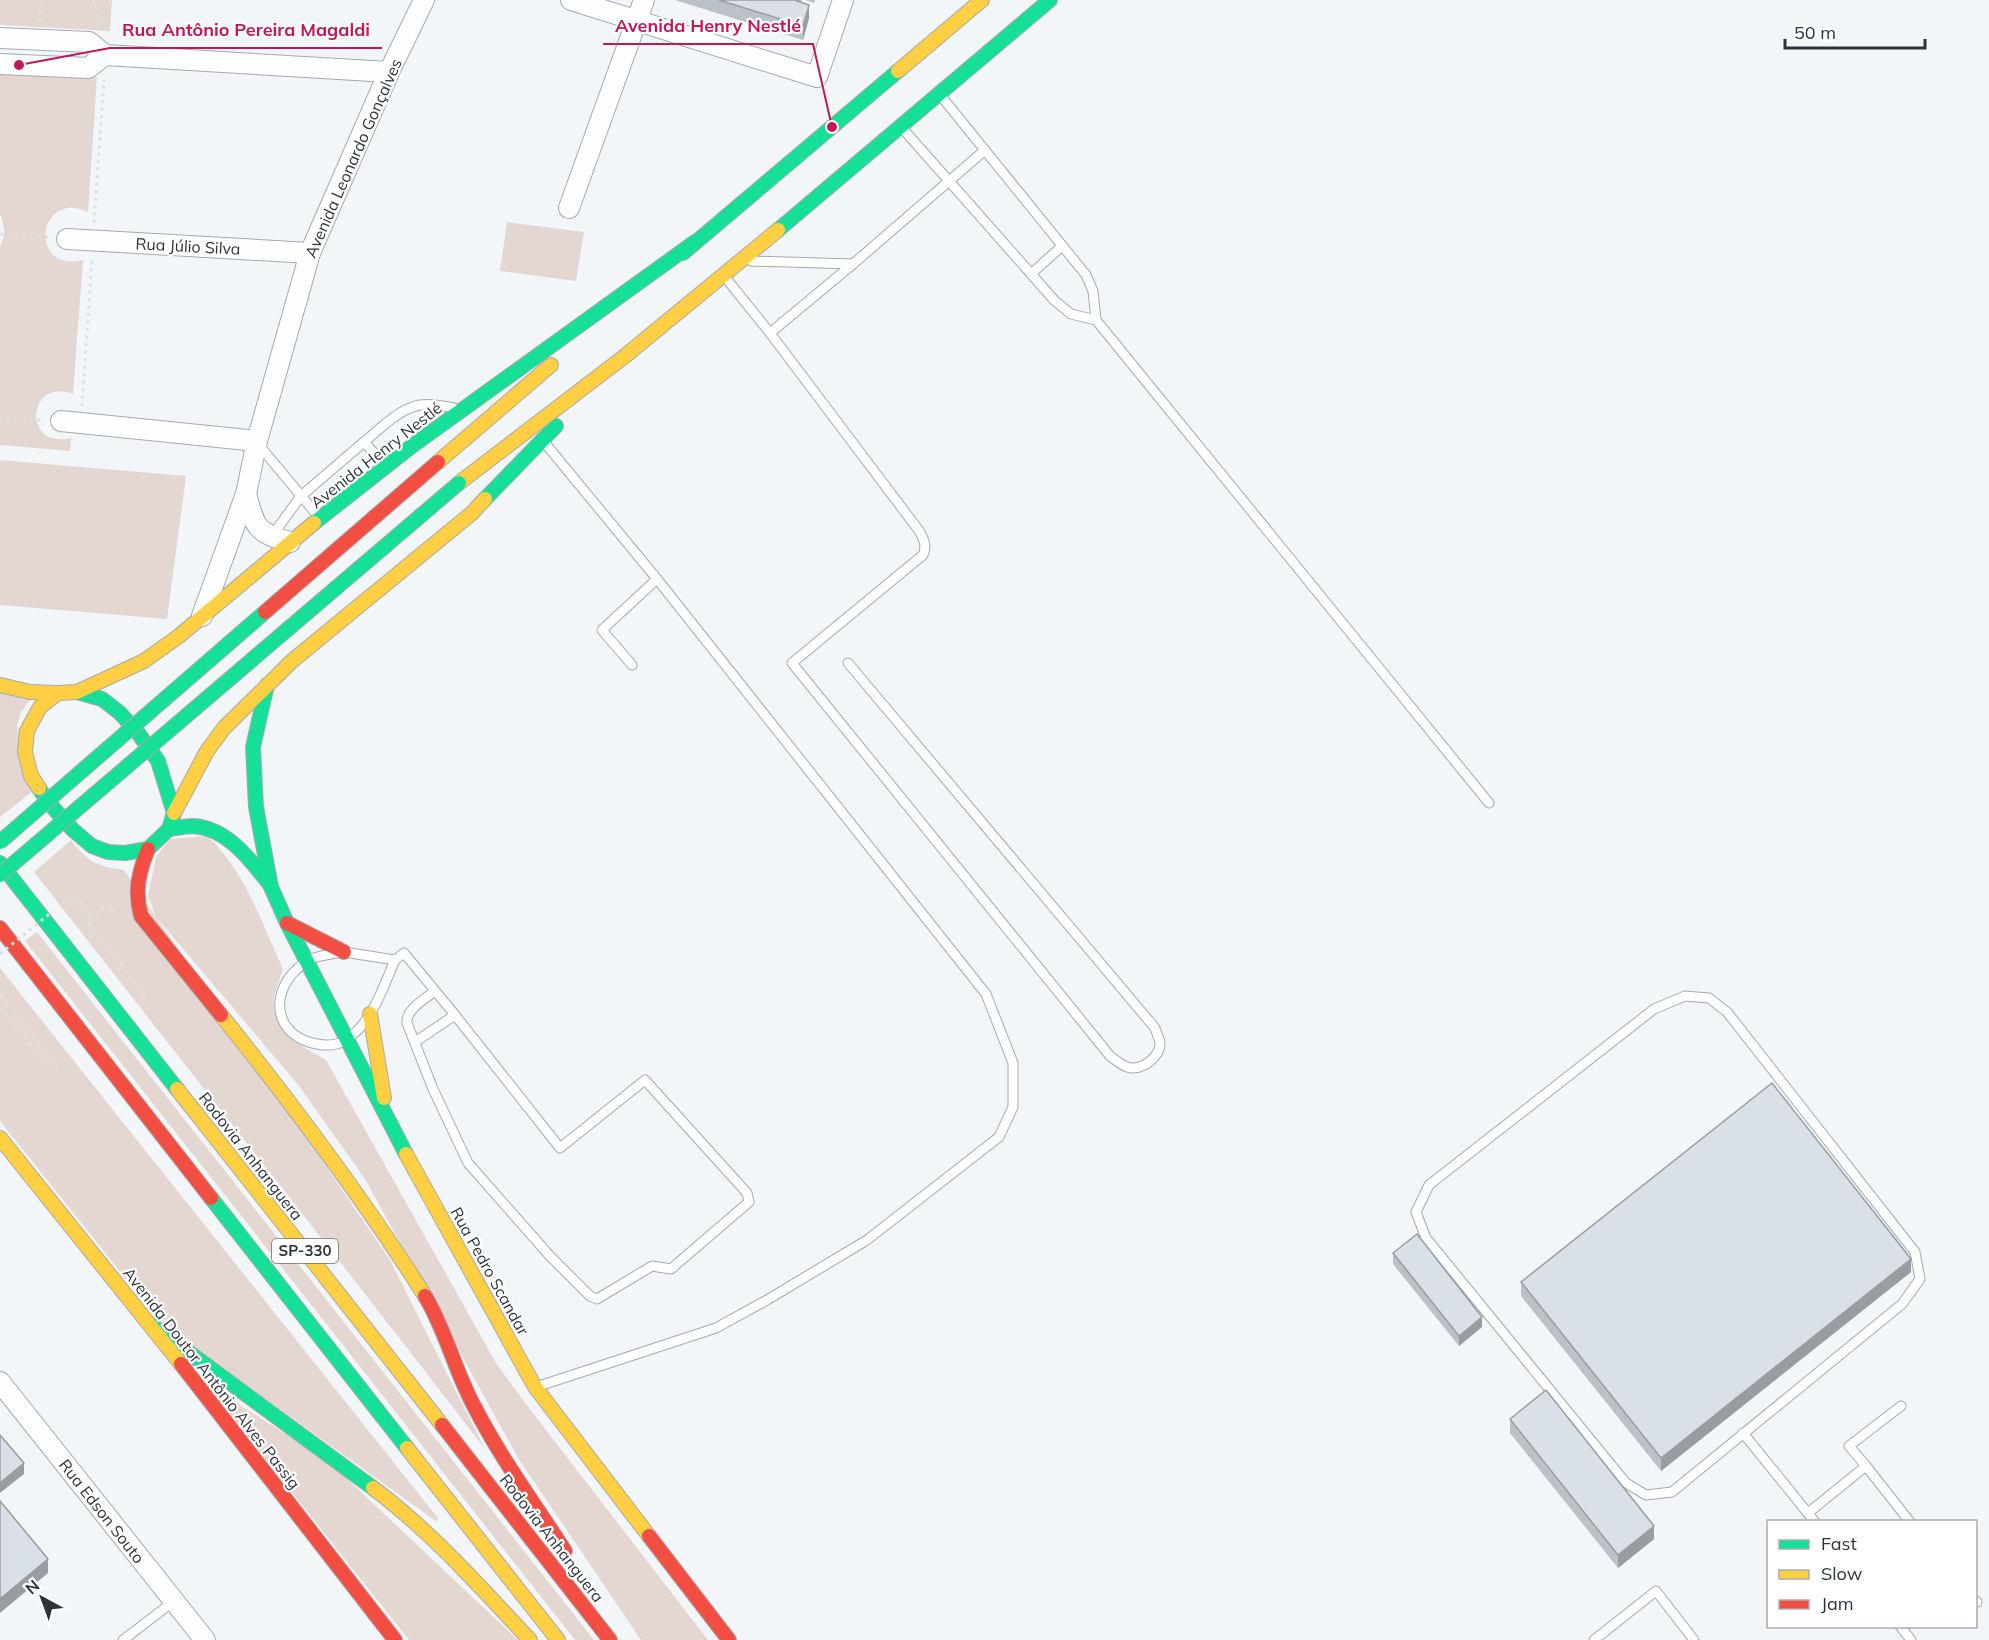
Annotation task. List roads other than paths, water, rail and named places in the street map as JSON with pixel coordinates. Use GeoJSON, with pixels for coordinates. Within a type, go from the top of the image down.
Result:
{"type":"FeatureCollection","features":[{"type":"Feature","properties":{"kind":"main road","name":"Avenida Henry Nestlé"},"geometry":{"type":"LineString","coordinates":[[0,842],[566,352],[982,0]]}},
{"type":"Feature","properties":{"kind":"main road"},"geometry":{"type":"LineString","coordinates":[[0,875],[459,483],[625,356],[724,276],[1050,0]]}},
{"type":"Feature","properties":{"kind":"main road","name":"Avenida Henry Nestlé"},"geometry":{"type":"LineString","coordinates":[[77,692],[144,661],[385,466],[695,242]]}},
{"type":"Feature","properties":{"kind":"main road"},"geometry":{"type":"LineString","coordinates":[[572,1560],[488,1430],[464,1386],[428,1300],[381,1226],[342,1169],[141,916],[136,900],[136,886],[148,849],[169,829],[174,813],[207,751],[224,728],[292,662],[472,513],[625,356]]}},
{"type":"Feature","properties":{"kind":"main road"},"geometry":{"type":"LineString","coordinates":[[0,685],[30,692],[77,692],[102,699],[120,713],[158,761],[174,813]]}},
{"type":"Feature","properties":{"kind":"main road","name":"Rua Pedro Scandar"},"geometry":{"type":"LineString","coordinates":[[267,685],[256,723],[253,747],[256,807],[272,887],[287,924],[387,1120],[535,1387],[729,1640]]}},
{"type":"Feature","properties":{"kind":"main road"},"geometry":{"type":"LineString","coordinates":[[58,693],[40,707],[27,731],[25,752],[31,776],[48,802],[72,830],[92,846],[108,852],[125,853],[148,849]]}},
{"type":"Feature","properties":{"kind":"main road","name":"Rua Pedro Scandar"},"geometry":{"type":"LineString","coordinates":[[169,829],[194,826],[220,833],[240,850],[272,887]]}},
{"type":"Feature","properties":{"kind":"main road","name":"Rodovia Anhanguera"},"geometry":{"type":"LineString","coordinates":[[0,863],[610,1640]]}},
{"type":"Feature","properties":{"kind":"main road"},"geometry":{"type":"LineString","coordinates":[[287,924],[344,952]]}},
{"type":"Feature","properties":{"kind":"main road","name":"SP-330"},"geometry":{"type":"LineString","coordinates":[[0,928],[558,1640]]}},
{"type":"Feature","properties":{"kind":"main road"},"geometry":{"type":"LineString","coordinates":[[370,1014],[387,1120]]}},
{"type":"Feature","properties":{"kind":"main road","name":"Avenida Doutor Antônio Alves Passig"},"geometry":{"type":"LineString","coordinates":[[0,1138],[149,1323],[395,1640]]}},
{"type":"Feature","properties":{"kind":"main road"},"geometry":{"type":"LineString","coordinates":[[149,1323],[405,1512],[445,1550],[530,1640]]}},
{"type":"Feature","properties":{"kind":"main road"},"geometry":{"type":"LineString","coordinates":[[604,1610],[624,1640]]}},
{"type":"Feature","properties":{"kind":"street","name":"Avenida Leonardo Gonçalves"},"geometry":{"type":"LineString","coordinates":[[202,616],[246,494],[257,441],[310,253],[389,72],[424,0]]}},
{"type":"Feature","properties":{"kind":"street"},"geometry":{"type":"LineString","coordinates":[[571,0],[817,77],[843,0]]}},
{"type":"Feature","properties":{"kind":"street"},"geometry":{"type":"LineString","coordinates":[[568,208],[644,0]]}},
{"type":"Feature","properties":{"kind":"street"},"geometry":{"type":"LineString","coordinates":[[0,38],[89,42],[105,55],[389,72]]}},
{"type":"Feature","properties":{"kind":"street"},"geometry":{"type":"LineString","coordinates":[[0,64],[88,68],[105,55]]}},
{"type":"Feature","properties":{"kind":"street","name":"Rua Júlio Silva"},"geometry":{"type":"LineString","coordinates":[[67,238],[310,253]]}},
{"type":"Feature","properties":{"kind":"street"},"geometry":{"type":"LineString","coordinates":[[61,421],[257,441]]}},
{"type":"Feature","properties":{"kind":"street","name":"Avenida Leonardo Gonçalves"},"geometry":{"type":"LineString","coordinates":[[246,494],[252,518],[259,529],[271,537]]}},
{"type":"Feature","properties":{"kind":"street"},"geometry":{"type":"LineString","coordinates":[[271,537],[290,542]]}},
{"type":"Feature","properties":{"kind":"street","name":"Rua Edson Souto"},"geometry":{"type":"LineString","coordinates":[[0,1382],[205,1640]]}},
{"type":"Feature","properties":{"kind":"lane"},"geometry":{"type":"LineString","coordinates":[[940,94],[1086,275],[1093,291],[1096,320],[1489,803]]}},
{"type":"Feature","properties":{"kind":"lane"},"geometry":{"type":"LineString","coordinates":[[901,127],[1055,301],[1071,314],[1096,320]]}},
{"type":"Feature","properties":{"kind":"lane"},"geometry":{"type":"LineString","coordinates":[[770,333],[985,150]]}},
{"type":"Feature","properties":{"kind":"lane"},"geometry":{"type":"LineString","coordinates":[[1031,274],[1062,246]]}},
{"type":"Feature","properties":{"kind":"lane"},"geometry":{"type":"LineString","coordinates":[[742,260],[853,264]]}},
{"type":"Feature","properties":{"kind":"lane"},"geometry":{"type":"LineString","coordinates":[[724,276],[770,333],[925,541],[926,548],[923,555],[792,663],[1110,1056],[1123,1066],[1132,1068],[1147,1064],[1157,1054],[1160,1042],[1155,1028],[848,663]]}},
{"type":"Feature","properties":{"kind":"lane"},"geometry":{"type":"LineString","coordinates":[[271,537],[301,496],[402,413],[417,405],[433,404],[463,409]]}},
{"type":"Feature","properties":{"kind":"lane"},"geometry":{"type":"LineString","coordinates":[[535,1387],[716,1328],[867,1240],[999,1137],[1012,1107],[1013,1063],[986,994],[657,579],[542,440]]}},
{"type":"Feature","properties":{"kind":"lane"},"geometry":{"type":"LineString","coordinates":[[257,441],[320,518]]}},
{"type":"Feature","properties":{"kind":"lane"},"geometry":{"type":"LineString","coordinates":[[364,442],[385,466]]}},
{"type":"Feature","properties":{"kind":"lane"},"geometry":{"type":"LineString","coordinates":[[632,665],[602,630],[657,579]]}},
{"type":"Feature","properties":{"kind":"lane"},"geometry":{"type":"LineString","coordinates":[[395,960],[344,952],[305,961],[288,978],[282,993],[279,1009],[283,1022],[291,1034],[306,1042],[331,1046],[345,1040],[370,1014],[395,960],[404,953],[455,1015],[560,1148],[645,1080],[747,1193],[749,1202],[671,1269],[652,1266],[597,1299],[590,1296],[549,1256],[468,1163],[433,1089],[407,1023],[410,1011],[435,991]]}},
{"type":"Feature","properties":{"kind":"lane"},"geometry":{"type":"LineString","coordinates":[[1685,996],[1709,998],[1727,1012],[1916,1252],[1920,1279],[1902,1304],[1743,1433],[1672,1492],[1646,1495],[1626,1483],[1426,1238],[1416,1212],[1429,1185],[1654,1010],[1685,996]]}},
{"type":"Feature","properties":{"kind":"lane"},"geometry":{"type":"LineString","coordinates":[[414,1042],[455,1015]]}},
{"type":"Feature","properties":{"kind":"lane"},"geometry":{"type":"LineString","coordinates":[[1901,1406],[1849,1446],[1909,1520]]}},
{"type":"Feature","properties":{"kind":"lane"},"geometry":{"type":"LineString","coordinates":[[1743,1433],[1814,1520]]}},
{"type":"Feature","properties":{"kind":"lane"},"geometry":{"type":"LineString","coordinates":[[1808,1513],[1866,1466]]}},
{"type":"Feature","properties":{"kind":"lane"},"geometry":{"type":"LineString","coordinates":[[1596,1640],[1656,1591],[1694,1640]]}},
{"type":"Feature","properties":{"kind":"lane"},"geometry":{"type":"LineString","coordinates":[[123,1640],[174,1601]]}},
{"type":"Feature","properties":{"kind":"lane"},"geometry":{"type":"LineString","coordinates":[[1902,1628],[1911,1640]]}},
{"type":"Feature","properties":{"kind":"place","name":"Rua Antônio Pereira Magaldi"},"geometry":{"type":"Point","coordinates":[19,65]}},
{"type":"Feature","properties":{"kind":"place","name":"Avenida Henry Nestlé"},"geometry":{"type":"Point","coordinates":[832,127]}}]}
